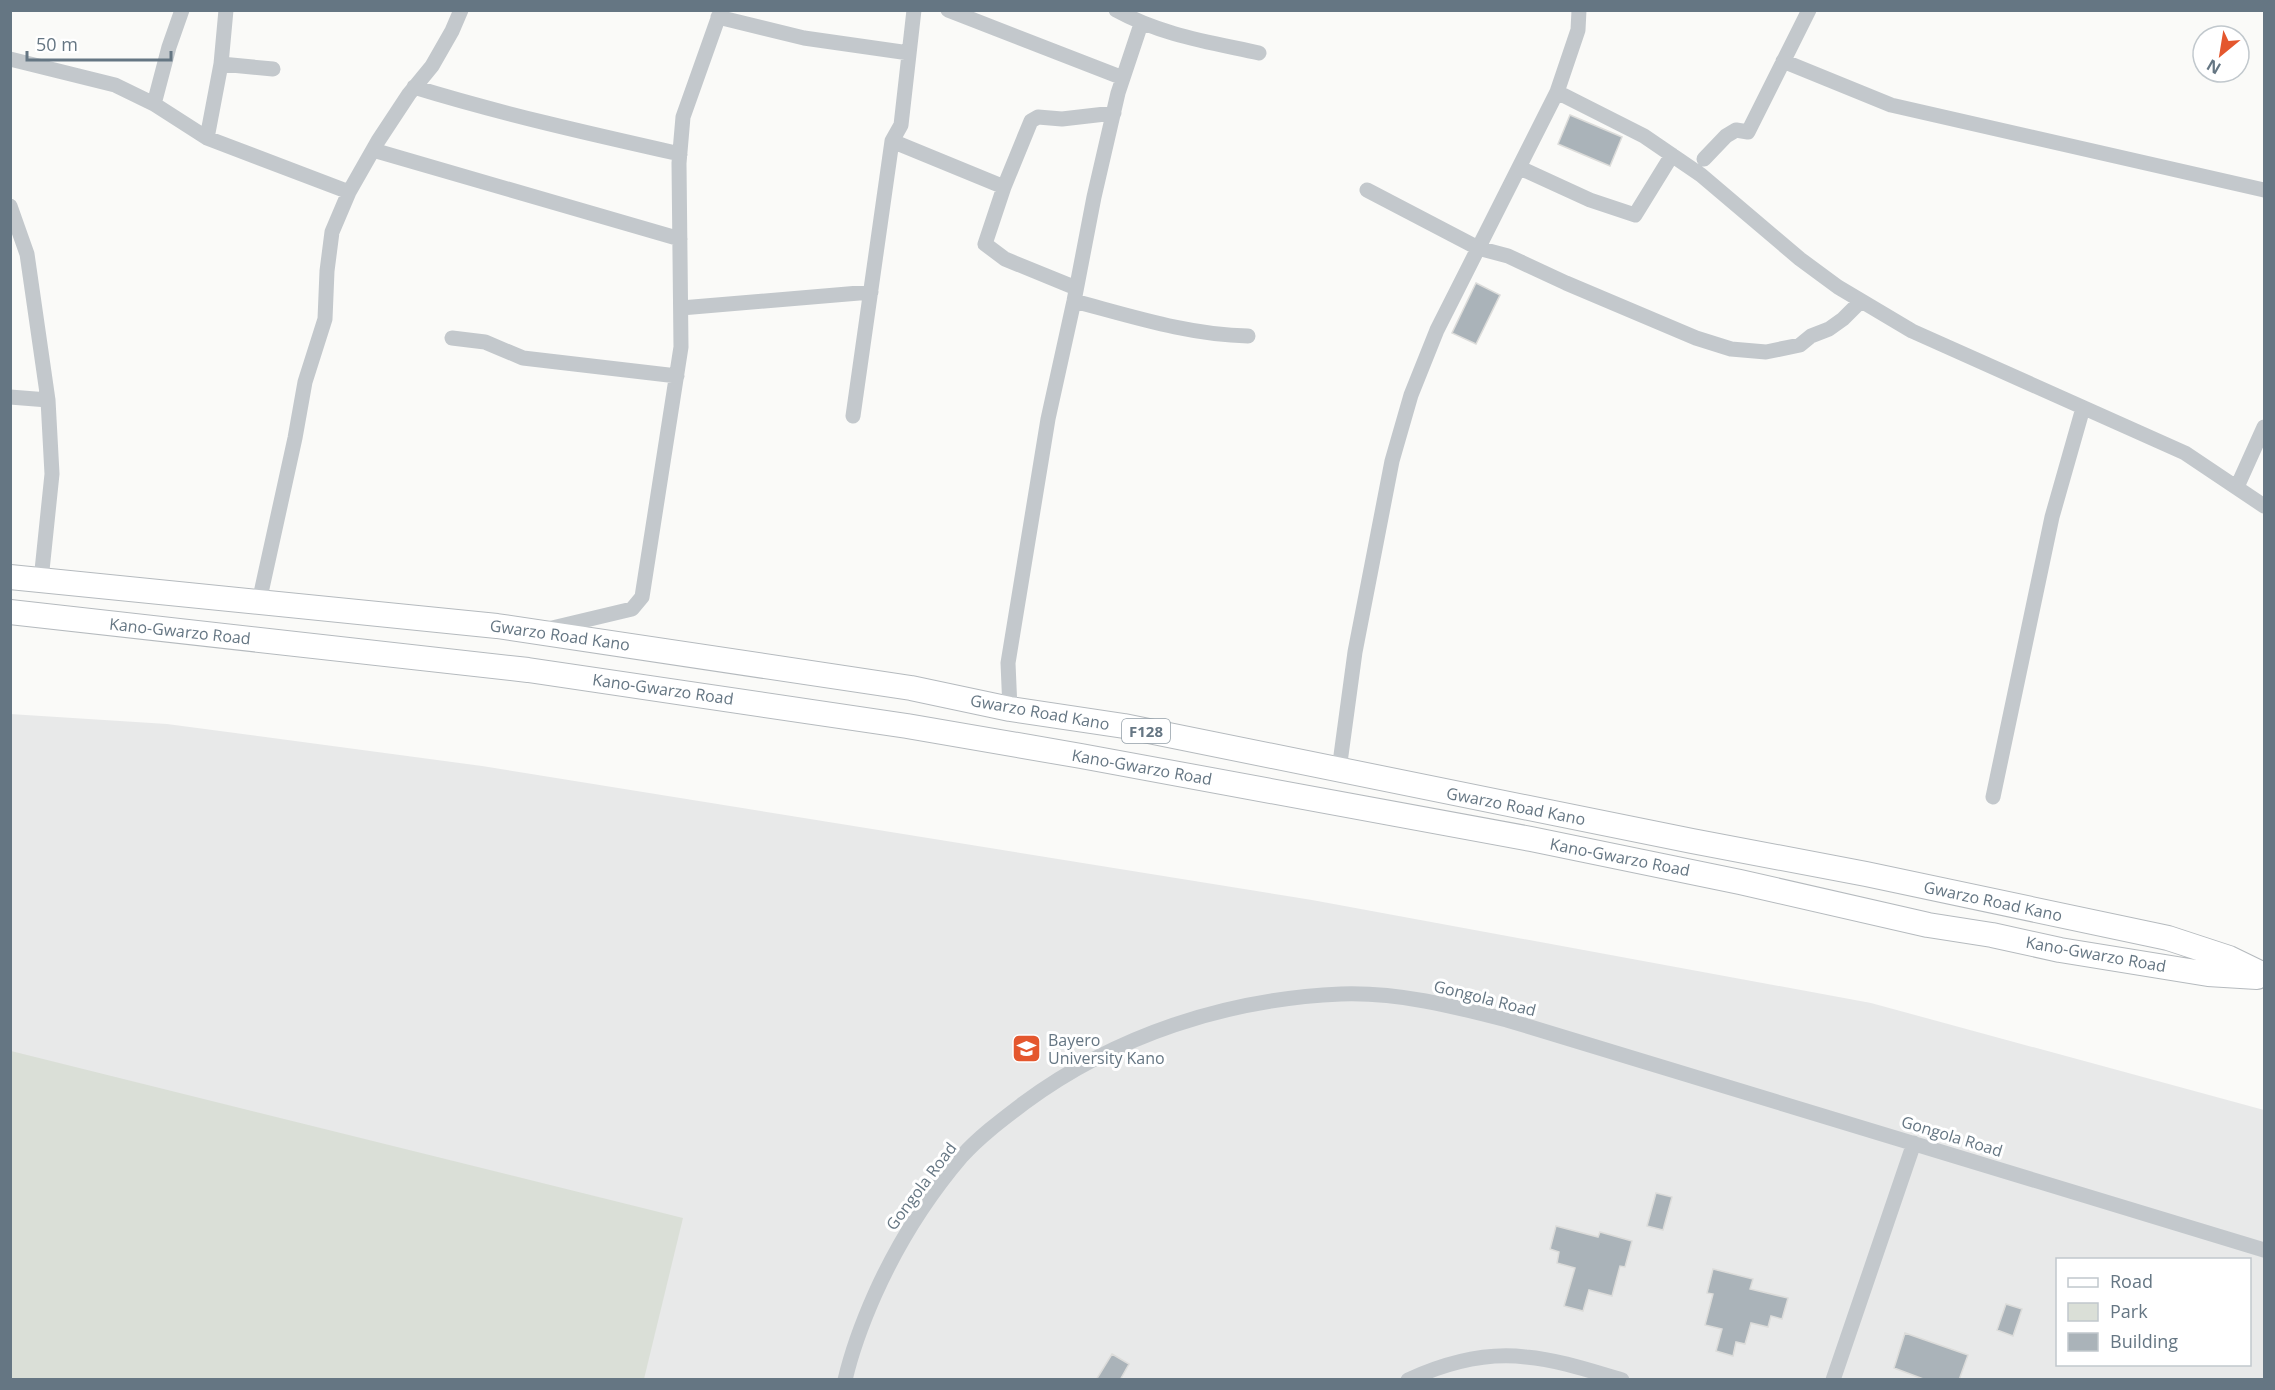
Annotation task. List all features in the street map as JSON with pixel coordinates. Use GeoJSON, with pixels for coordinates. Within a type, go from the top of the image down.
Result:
{"type":"FeatureCollection","features":[{"type":"Feature","properties":{"kind":"main road","name":"Gwarzo Road Kano"},"geometry":{"type":"LineString","coordinates":[[10,577],[536,631],[911,688],[1010,709],[1124,726],[1866,874],[2168,938],[2229,958],[2265,976]]}},
{"type":"Feature","properties":{"kind":"main road","name":"Kano-Gwarzo Road"},"geometry":{"type":"LineString","coordinates":[[10,612],[528,670],[906,726],[1531,839],[1740,882],[1928,925],[1992,935],[2060,950],[2208,974],[2265,976]]}},
{"type":"Feature","properties":{"kind":"street"},"geometry":{"type":"LineString","coordinates":[[154,104],[182,10]]}},
{"type":"Feature","properties":{"kind":"street"},"geometry":{"type":"LineString","coordinates":[[207,138],[221,64],[226,10]]}},
{"type":"Feature","properties":{"kind":"street"},"geometry":{"type":"LineString","coordinates":[[259,602],[305,382],[325,320],[327,271],[332,232],[349,192],[373,150],[414,87],[432,66],[461,10]]}},
{"type":"Feature","properties":{"kind":"street"},"geometry":{"type":"LineString","coordinates":[[853,416],[892,141],[901,125],[914,10]]}},
{"type":"Feature","properties":{"kind":"street"},"geometry":{"type":"LineString","coordinates":[[1116,10],[1141,24],[1172,34],[1259,53]]}},
{"type":"Feature","properties":{"kind":"street"},"geometry":{"type":"LineString","coordinates":[[1339,770],[1355,652],[1392,461],[1411,395],[1437,330],[1557,92],[1578,30],[1579,10]]}},
{"type":"Feature","properties":{"kind":"street"},"geometry":{"type":"LineString","coordinates":[[1704,159],[1736,129],[1748,132],[1809,10]]}},
{"type":"Feature","properties":{"kind":"street"},"geometry":{"type":"LineString","coordinates":[[948,11],[1123,78]]}},
{"type":"Feature","properties":{"kind":"street"},"geometry":{"type":"LineString","coordinates":[[536,631],[632,609],[642,597],[681,347],[680,154],[683,117],[720,14],[804,38],[909,53]]}},
{"type":"Feature","properties":{"kind":"street"},"geometry":{"type":"LineString","coordinates":[[1010,709],[1008,663],[1048,419],[1094,197],[1123,78],[1141,24]]}},
{"type":"Feature","properties":{"kind":"street"},"geometry":{"type":"LineString","coordinates":[[10,59],[115,85],[154,104],[207,138],[349,192]]}},
{"type":"Feature","properties":{"kind":"street"},"geometry":{"type":"LineString","coordinates":[[1783,61],[1890,105],[2265,190]]}},
{"type":"Feature","properties":{"kind":"street"},"geometry":{"type":"LineString","coordinates":[[221,64],[273,69]]}},
{"type":"Feature","properties":{"kind":"street"},"geometry":{"type":"LineString","coordinates":[[414,87],[578,131],[680,154]]}},
{"type":"Feature","properties":{"kind":"street"},"geometry":{"type":"LineString","coordinates":[[1557,92],[1644,136],[1730,198],[1800,259],[1838,287],[1912,331],[2185,453],[2265,507]]}},
{"type":"Feature","properties":{"kind":"street"},"geometry":{"type":"LineString","coordinates":[[1114,113],[1062,119],[1038,117],[1031,121],[1004,187],[986,244],[1005,259],[1075,294],[1148,321],[1201,331],[1248,336]]}},
{"type":"Feature","properties":{"kind":"street"},"geometry":{"type":"LineString","coordinates":[[892,141],[1004,187]]}},
{"type":"Feature","properties":{"kind":"street"},"geometry":{"type":"LineString","coordinates":[[373,150],[680,239]]}},
{"type":"Feature","properties":{"kind":"street"},"geometry":{"type":"LineString","coordinates":[[1520,168],[1590,200],[1635,215],[1672,155]]}},
{"type":"Feature","properties":{"kind":"street"},"geometry":{"type":"LineString","coordinates":[[1367,190],[1478,248],[1508,256],[1696,338],[1731,350],[1766,352],[1800,345],[1811,336],[1843,319],[1861,301]]}},
{"type":"Feature","properties":{"kind":"street"},"geometry":{"type":"LineString","coordinates":[[10,206],[27,254],[48,400],[52,474],[41,580]]}},
{"type":"Feature","properties":{"kind":"street"},"geometry":{"type":"LineString","coordinates":[[681,308],[871,292]]}},
{"type":"Feature","properties":{"kind":"street"},"geometry":{"type":"LineString","coordinates":[[452,338],[485,342],[523,358],[676,376]]}},
{"type":"Feature","properties":{"kind":"street"},"geometry":{"type":"LineString","coordinates":[[10,397],[48,400]]}},
{"type":"Feature","properties":{"kind":"street"},"geometry":{"type":"LineString","coordinates":[[1993,797],[2052,517],[2083,408]]}},
{"type":"Feature","properties":{"kind":"street"},"geometry":{"type":"LineString","coordinates":[[2237,488],[2265,427]]}},
{"type":"Feature","properties":{"kind":"street","name":"Gongola Road"},"geometry":{"type":"LineString","coordinates":[[845,1380],[869,1308],[893,1255],[922,1210],[963,1156],[1003,1118],[1058,1078],[1126,1043],[1167,1026],[1227,1010],[1342,994],[1392,996],[1441,1004],[1566,1037],[2265,1250]]}},
{"type":"Feature","properties":{"kind":"street"},"geometry":{"type":"LineString","coordinates":[[1833,1380],[1914,1143]]}},
{"type":"Feature","properties":{"kind":"street"},"geometry":{"type":"LineString","coordinates":[[1408,1380],[1456,1362],[1494,1357],[1526,1357],[1622,1380]]}},
{"type":"Feature","properties":{"kind":"shaded area","name":"Bayero University Kano"},"geometry":{"type":"Polygon","coordinates":[[[10,714],[167,724],[482,766],[1312,900],[1871,1003],[2264,1110],[2264,1379],[11,1379],[10,714]]]}},
{"type":"Feature","properties":{"kind":"green space"},"geometry":{"type":"Polygon","coordinates":[[[11,1051],[683,1218],[644,1379],[11,1379],[11,1051]]]}},
{"type":"Feature","properties":{"kind":"building"},"geometry":{"type":"Polygon","coordinates":[[[1570,115],[1622,137],[1610,166],[1558,144],[1570,115]]]}},
{"type":"Feature","properties":{"kind":"building"},"geometry":{"type":"Polygon","coordinates":[[[1476,283],[1500,295],[1476,344],[1452,333],[1476,283]]]}},
{"type":"Feature","properties":{"kind":"building"},"geometry":{"type":"Polygon","coordinates":[[[1656,1193],[1672,1197],[1663,1230],[1647,1226],[1656,1193]]]}},
{"type":"Feature","properties":{"kind":"building"},"geometry":{"type":"Polygon","coordinates":[[[1556,1226],[1598,1237],[1600,1232],[1632,1241],[1625,1267],[1620,1266],[1612,1296],[1589,1290],[1583,1311],[1564,1306],[1575,1268],[1557,1263],[1559,1252],[1550,1249],[1556,1226]]]}},
{"type":"Feature","properties":{"kind":"building"},"geometry":{"type":"Polygon","coordinates":[[[1713,1269],[1753,1279],[1750,1289],[1788,1298],[1782,1319],[1771,1316],[1768,1327],[1751,1323],[1745,1344],[1736,1342],[1733,1356],[1716,1351],[1722,1329],[1705,1325],[1713,1294],[1707,1293],[1713,1269]]]}},
{"type":"Feature","properties":{"kind":"building"},"geometry":{"type":"Polygon","coordinates":[[[2006,1304],[2022,1309],[2013,1336],[1997,1330],[2006,1304]]]}},
{"type":"Feature","properties":{"kind":"building"},"geometry":{"type":"Polygon","coordinates":[[[1905,1333],[1968,1355],[1959,1380],[1926,1380],[1894,1368],[1905,1333]]]}},
{"type":"Feature","properties":{"kind":"building"},"geometry":{"type":"Polygon","coordinates":[[[1112,1354],[1129,1364],[1120,1380],[1096,1380],[1112,1354]]]}},
{"type":"Feature","properties":{"kind":"place","name":"Bayero University Kano"},"geometry":{"type":"Point","coordinates":[1027,1049]}}]}
